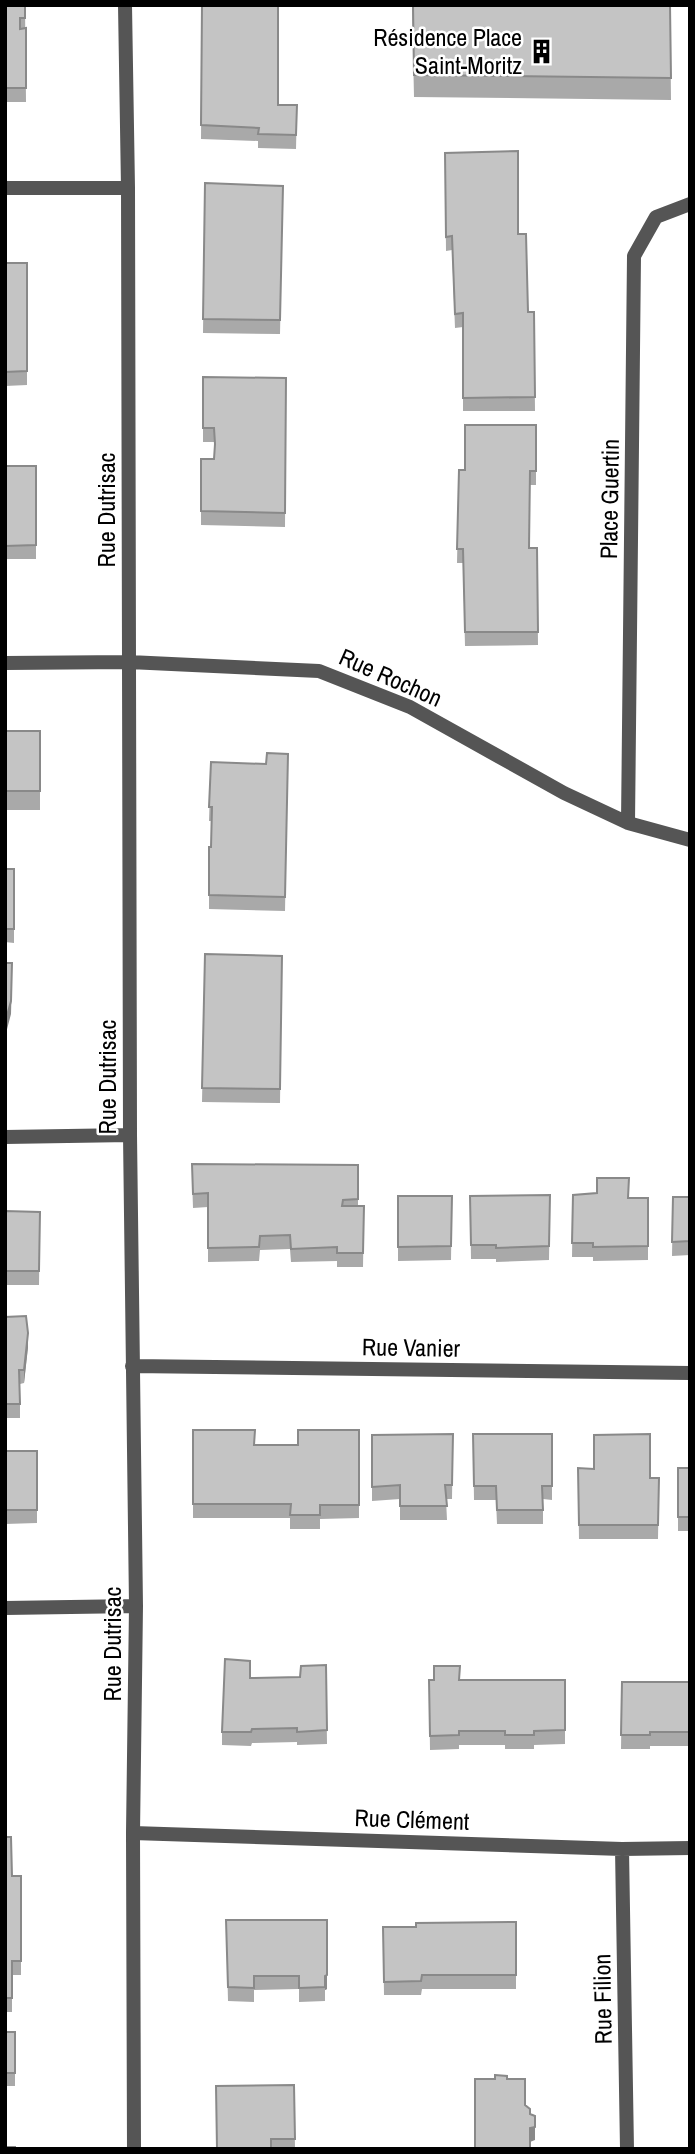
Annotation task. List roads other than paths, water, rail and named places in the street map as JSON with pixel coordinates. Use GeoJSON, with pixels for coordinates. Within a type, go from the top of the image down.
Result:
{"type":"FeatureCollection","features":[{"type":"Feature","properties":{"kind":"street","name":"Rue Dutrisac"},"geometry":{"type":"LineString","coordinates":[[125,5],[128,188],[130,1135],[136,1606],[133,1833],[134,2149]]}},
{"type":"Feature","properties":{"kind":"street"},"geometry":{"type":"LineString","coordinates":[[5,188],[128,188]]}},
{"type":"Feature","properties":{"kind":"street","name":"Place Guertin"},"geometry":{"type":"LineString","coordinates":[[628,824],[634,256],[656,217],[690,204]]}},
{"type":"Feature","properties":{"kind":"street","name":"Rue Rochon"},"geometry":{"type":"LineString","coordinates":[[5,663],[129,662],[319,671],[410,706],[564,793],[628,824],[690,840]]}},
{"type":"Feature","properties":{"kind":"street"},"geometry":{"type":"LineString","coordinates":[[5,1137],[130,1135]]}},
{"type":"Feature","properties":{"kind":"street","name":"Rue Vanier"},"geometry":{"type":"LineString","coordinates":[[132,1366],[690,1373]]}},
{"type":"Feature","properties":{"kind":"street"},"geometry":{"type":"LineString","coordinates":[[5,1608],[136,1606]]}},
{"type":"Feature","properties":{"kind":"street","name":"Rue Clément"},"geometry":{"type":"LineString","coordinates":[[133,1833],[622,1849],[690,1848]]}},
{"type":"Feature","properties":{"kind":"street","name":"Rue Filion"},"geometry":{"type":"LineString","coordinates":[[622,1849],[626,2149]]}},
{"type":"Feature","properties":{"kind":"place","name":"Résidence Place Saint-Moritz"},"geometry":{"type":"Point","coordinates":[542,51]}}]}
